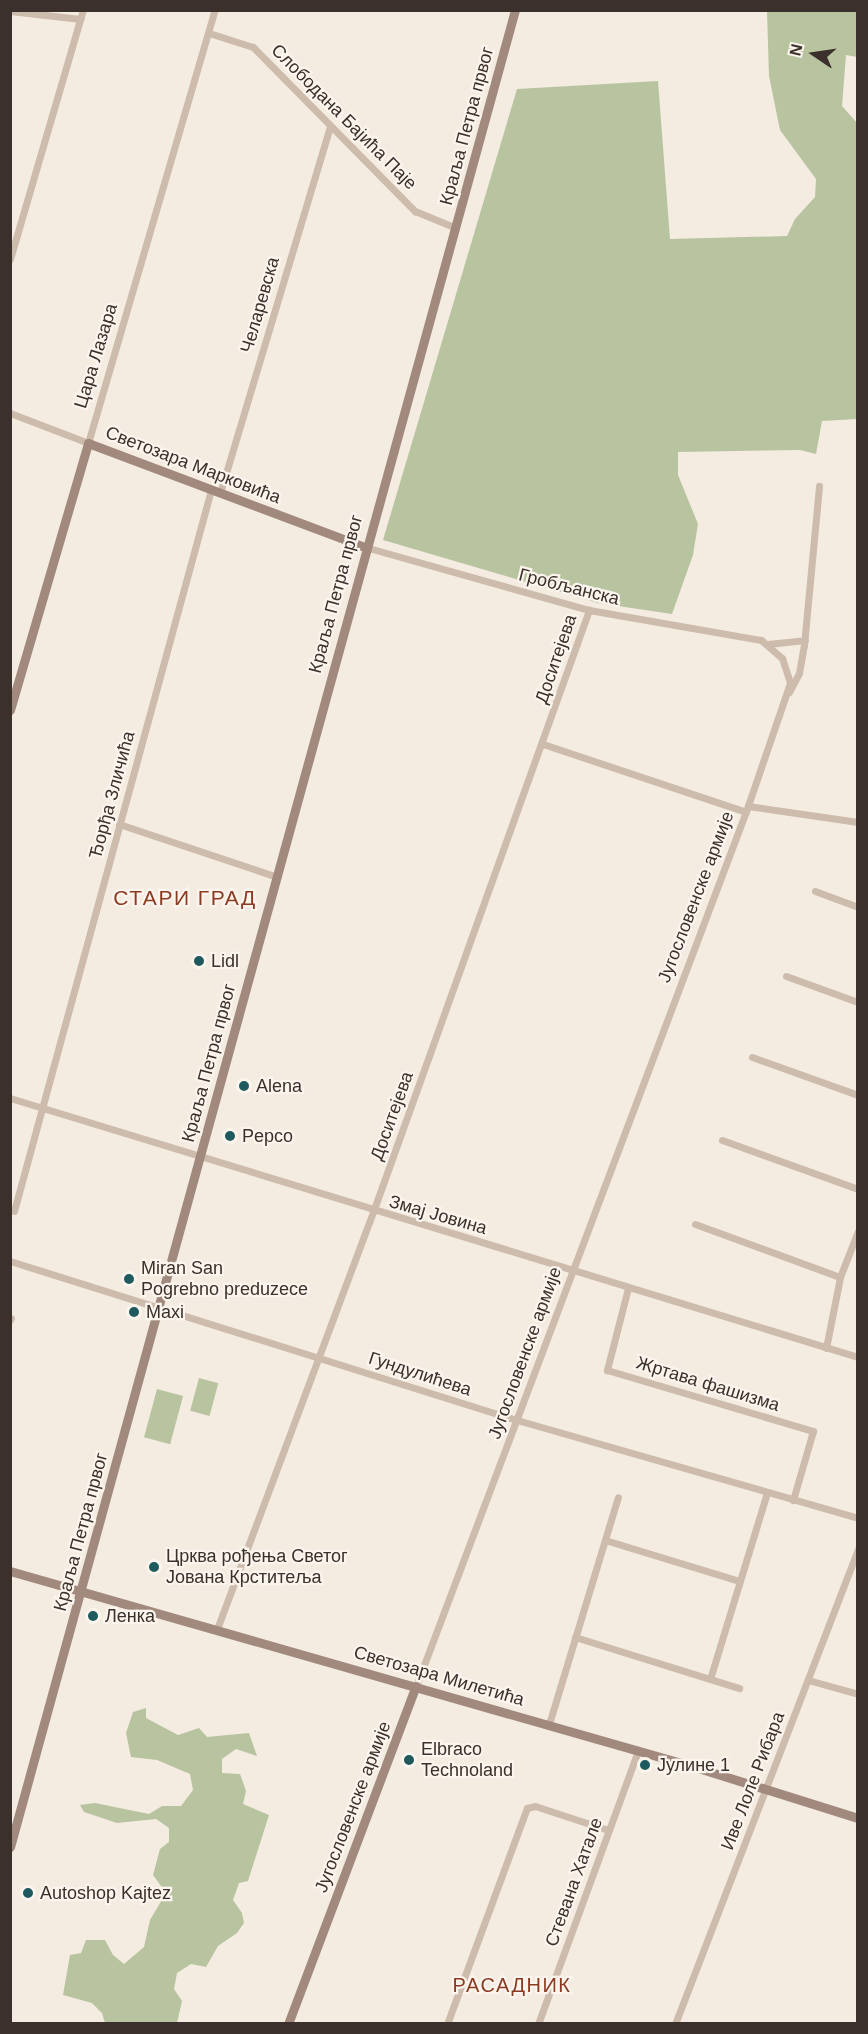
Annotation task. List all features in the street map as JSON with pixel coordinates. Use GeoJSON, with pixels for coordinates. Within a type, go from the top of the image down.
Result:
{"type":"FeatureCollection","features":[{"type":"Feature","properties":{"kind":"main road","name":"Краља Петра првог"},"geometry":{"type":"LineString","coordinates":[[10,1847],[200,1159],[365,547],[516,10]]}},
{"type":"Feature","properties":{"kind":"main road","name":"Светозара Марковића"},"geometry":{"type":"LineString","coordinates":[[88,443],[365,547]]}},
{"type":"Feature","properties":{"kind":"main road","name":"Цара Лазара"},"geometry":{"type":"LineString","coordinates":[[10,710],[88,443]]}},
{"type":"Feature","properties":{"kind":"main road","name":"Светозара Милетића"},"geometry":{"type":"LineString","coordinates":[[10,1571],[549,1724],[858,1818]]}},
{"type":"Feature","properties":{"kind":"main road","name":"Југословенске армије"},"geometry":{"type":"LineString","coordinates":[[288,2024],[416,1686]]}},
{"type":"Feature","properties":{"kind":"street"},"geometry":{"type":"LineString","coordinates":[[10,259],[83,10]]}},
{"type":"Feature","properties":{"kind":"street"},"geometry":{"type":"LineString","coordinates":[[10,11],[81,20]]}},
{"type":"Feature","properties":{"kind":"street","name":"Цара Лазара"},"geometry":{"type":"LineString","coordinates":[[88,443],[214,11]]}},
{"type":"Feature","properties":{"kind":"street","name":"Слободана Бајића Паје"},"geometry":{"type":"LineString","coordinates":[[209,33],[253,46],[416,211],[456,228]]}},
{"type":"Feature","properties":{"kind":"street","name":"Челаревска"},"geometry":{"type":"LineString","coordinates":[[216,491],[330,126]]}},
{"type":"Feature","properties":{"kind":"street","name":"Светозара Марковића"},"geometry":{"type":"LineString","coordinates":[[10,413],[88,443]]}},
{"type":"Feature","properties":{"kind":"street","name":"Југословенске армије"},"geometry":{"type":"LineString","coordinates":[[416,1686],[518,1420],[789,692],[799,673],[805,640],[819,486]]}},
{"type":"Feature","properties":{"kind":"street","name":"Ђорђа Зличића"},"geometry":{"type":"LineString","coordinates":[[14,1211],[119,824],[216,491]]}},
{"type":"Feature","properties":{"kind":"street","name":"Гробљанска"},"geometry":{"type":"LineString","coordinates":[[365,547],[589,610],[751,638],[768,644]]}},
{"type":"Feature","properties":{"kind":"street","name":"Доситејева"},"geometry":{"type":"LineString","coordinates":[[217,1629],[373,1212],[543,744],[589,610]]}},
{"type":"Feature","properties":{"kind":"street"},"geometry":{"type":"LineString","coordinates":[[768,644],[805,640]]}},
{"type":"Feature","properties":{"kind":"street"},"geometry":{"type":"LineString","coordinates":[[768,644],[786,666],[789,692]]}},
{"type":"Feature","properties":{"kind":"street"},"geometry":{"type":"LineString","coordinates":[[543,744],[747,809],[858,822]]}},
{"type":"Feature","properties":{"kind":"street"},"geometry":{"type":"LineString","coordinates":[[119,824],[277,877]]}},
{"type":"Feature","properties":{"kind":"street"},"geometry":{"type":"LineString","coordinates":[[815,891],[858,907]]}},
{"type":"Feature","properties":{"kind":"street"},"geometry":{"type":"LineString","coordinates":[[786,975],[858,1002]]}},
{"type":"Feature","properties":{"kind":"street"},"geometry":{"type":"LineString","coordinates":[[752,1057],[858,1095]]}},
{"type":"Feature","properties":{"kind":"street","name":"Змај Јовина"},"geometry":{"type":"LineString","coordinates":[[10,1098],[373,1212],[573,1269],[628,1288],[858,1357]]}},
{"type":"Feature","properties":{"kind":"street"},"geometry":{"type":"LineString","coordinates":[[722,1140],[858,1189]]}},
{"type":"Feature","properties":{"kind":"street"},"geometry":{"type":"LineString","coordinates":[[695,1224],[840,1278]]}},
{"type":"Feature","properties":{"kind":"street"},"geometry":{"type":"LineString","coordinates":[[826,1348],[840,1278],[858,1231]]}},
{"type":"Feature","properties":{"kind":"street","name":"Гундулићева"},"geometry":{"type":"LineString","coordinates":[[10,1261],[518,1420],[858,1518]]}},
{"type":"Feature","properties":{"kind":"street","name":"Жртава фашизма"},"geometry":{"type":"LineString","coordinates":[[628,1288],[607,1370],[813,1431],[793,1500]]}},
{"type":"Feature","properties":{"kind":"street"},"geometry":{"type":"LineString","coordinates":[[710,1678],[767,1493]]}},
{"type":"Feature","properties":{"kind":"street"},"geometry":{"type":"LineString","coordinates":[[549,1724],[618,1497]]}},
{"type":"Feature","properties":{"kind":"street"},"geometry":{"type":"LineString","coordinates":[[605,1540],[739,1581]]}},
{"type":"Feature","properties":{"kind":"street","name":"Иве Лоле Рибара"},"geometry":{"type":"LineString","coordinates":[[675,2024],[858,1549]]}},
{"type":"Feature","properties":{"kind":"street"},"geometry":{"type":"LineString","coordinates":[[575,1637],[739,1688]]}},
{"type":"Feature","properties":{"kind":"street"},"geometry":{"type":"LineString","coordinates":[[808,1680],[858,1694]]}},
{"type":"Feature","properties":{"kind":"street","name":"Стевана Хатале"},"geometry":{"type":"LineString","coordinates":[[538,2024],[638,1750]]}},
{"type":"Feature","properties":{"kind":"street"},"geometry":{"type":"LineString","coordinates":[[447,2024],[527,1808],[535,1806],[608,1830]]}},
{"type":"Feature","properties":{"kind":"green space"},"geometry":{"type":"Polygon","coordinates":[[[767,11],[857,11],[857,57],[846,55],[842,106],[858,124],[857,419],[822,421],[816,454],[800,450],[678,452],[678,475],[698,524],[693,555],[672,614],[598,603],[383,540],[517,89],[658,81],[670,239],[787,236],[795,219],[815,197],[816,179],[780,130],[769,76],[767,11]]]}},
{"type":"Feature","properties":{"kind":"green space"},"geometry":{"type":"Polygon","coordinates":[[[199,1378],[218,1383],[210,1416],[190,1411],[199,1378]]]}},
{"type":"Feature","properties":{"kind":"green space"},"geometry":{"type":"Polygon","coordinates":[[[157,1389],[183,1396],[170,1444],[144,1437],[157,1389]]]}},
{"type":"Feature","properties":{"kind":"green space"},"geometry":{"type":"Polygon","coordinates":[[[146,1708],[146,1718],[178,1735],[199,1728],[207,1737],[249,1733],[257,1756],[236,1749],[222,1759],[222,1773],[240,1774],[246,1791],[243,1804],[269,1815],[248,1881],[239,1883],[233,1900],[242,1913],[244,1923],[237,1933],[218,1946],[206,1967],[191,1964],[177,1973],[174,1989],[182,2001],[177,2023],[105,2023],[102,2013],[92,2003],[63,1995],[70,1955],[81,1953],[86,1940],[105,1940],[113,1955],[124,1964],[144,1947],[150,1920],[166,1893],[153,1875],[160,1849],[169,1842],[169,1828],[156,1819],[117,1823],[84,1812],[80,1805],[95,1803],[149,1814],[162,1806],[181,1806],[193,1790],[190,1774],[157,1760],[131,1757],[126,1733],[133,1712],[146,1708]]]}},
{"type":"Feature","properties":{"kind":"place","name":"Lidl"},"geometry":{"type":"Point","coordinates":[199,961]}},
{"type":"Feature","properties":{"kind":"place","name":"Alena"},"geometry":{"type":"Point","coordinates":[244,1086]}},
{"type":"Feature","properties":{"kind":"place","name":"Pepco"},"geometry":{"type":"Point","coordinates":[230,1136]}},
{"type":"Feature","properties":{"kind":"place","name":"Miran San Pogrebno preduzece"},"geometry":{"type":"Point","coordinates":[129,1279]}},
{"type":"Feature","properties":{"kind":"place","name":"Maxi"},"geometry":{"type":"Point","coordinates":[134,1312]}},
{"type":"Feature","properties":{"kind":"place","name":"Црква рођења Светог Јована Крститеља"},"geometry":{"type":"Point","coordinates":[154,1567]}},
{"type":"Feature","properties":{"kind":"place","name":"Ленка"},"geometry":{"type":"Point","coordinates":[93,1616]}},
{"type":"Feature","properties":{"kind":"place","name":"Elbraco Technoland"},"geometry":{"type":"Point","coordinates":[409,1760]}},
{"type":"Feature","properties":{"kind":"place","name":"Јулине 1"},"geometry":{"type":"Point","coordinates":[645,1765]}},
{"type":"Feature","properties":{"kind":"place","name":"Autoshop Kajtez"},"geometry":{"type":"Point","coordinates":[28,1893]}},
{"type":"Feature","properties":{"kind":"district","name":"СТАРИ ГРАД"},"geometry":{"type":"Point","coordinates":[185,898]}},
{"type":"Feature","properties":{"kind":"district","name":"РАСАДНИК"},"geometry":{"type":"Point","coordinates":[512,1985]}}]}
